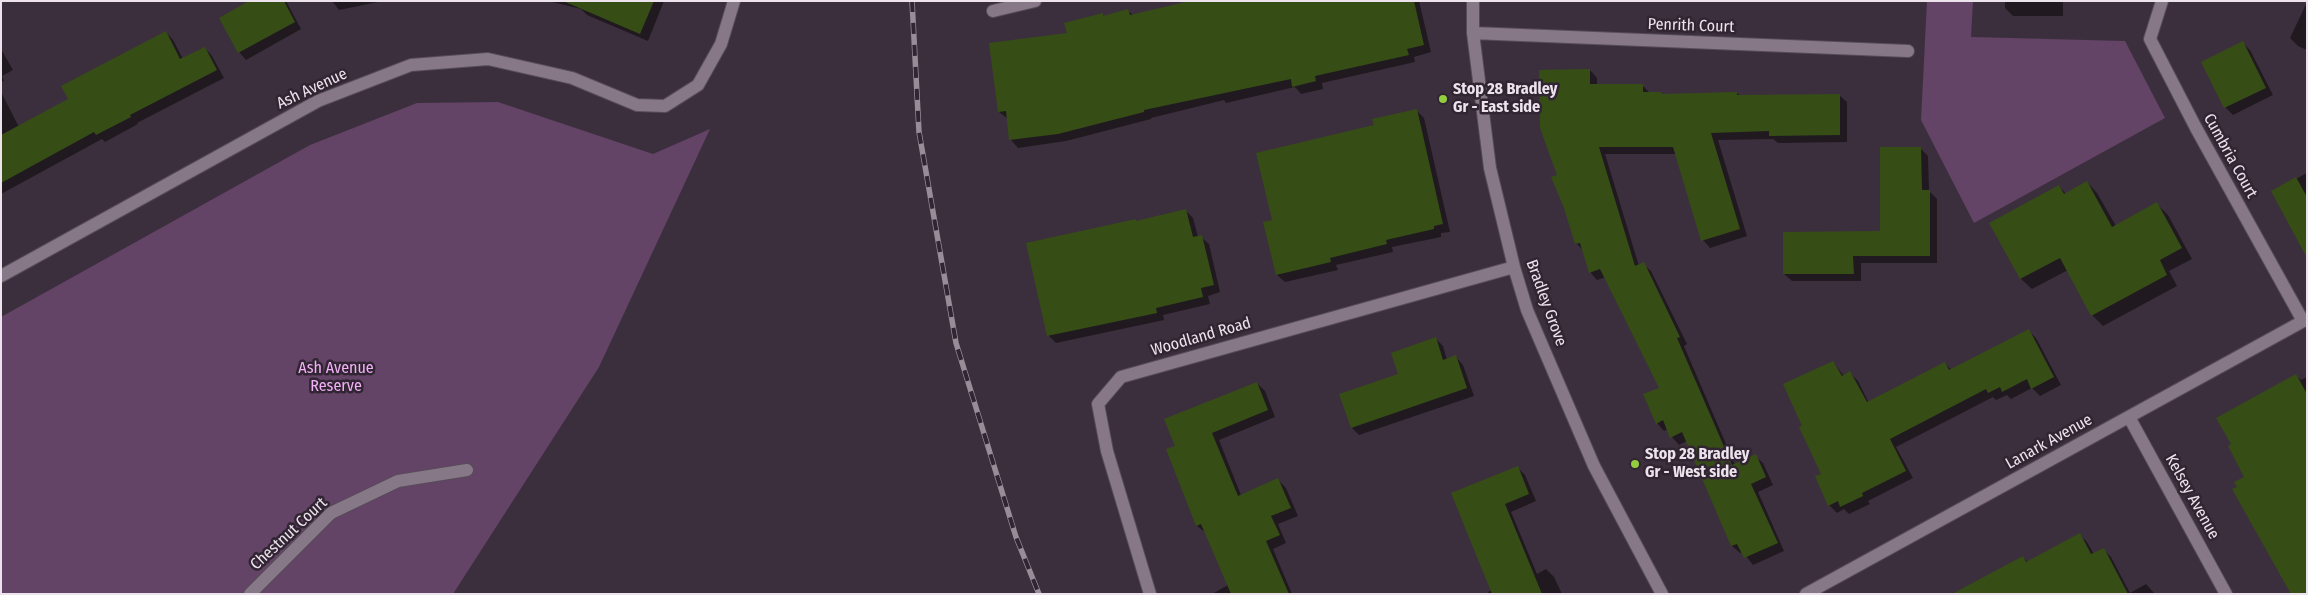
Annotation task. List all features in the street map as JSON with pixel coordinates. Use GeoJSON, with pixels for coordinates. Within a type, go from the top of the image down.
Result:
{"type":"FeatureCollection","features":[{"type":"Feature","properties":{"kind":"street","name":"Ash Avenue"},"geometry":{"type":"LineString","coordinates":[[1,276],[318,101],[411,65],[488,59],[572,78],[636,105],[665,106],[698,85],[721,44],[734,1]]}},
{"type":"Feature","properties":{"kind":"street"},"geometry":{"type":"LineString","coordinates":[[993,11],[1035,1]]}},
{"type":"Feature","properties":{"kind":"street","name":"Bradley Grove"},"geometry":{"type":"LineString","coordinates":[[1473,1],[1473,33],[1490,168],[1514,267],[1527,310],[1594,466],[1662,594]]}},
{"type":"Feature","properties":{"kind":"street","name":"Cumbria Court"},"geometry":{"type":"LineString","coordinates":[[2162,1],[2150,39],[2196,128],[2305,320]]}},
{"type":"Feature","properties":{"kind":"street","name":"Penrith Court"},"geometry":{"type":"LineString","coordinates":[[1473,33],[1908,51]]}},
{"type":"Feature","properties":{"kind":"street","name":"Woodland Road"},"geometry":{"type":"LineString","coordinates":[[1150,594],[1107,451],[1098,404],[1121,377],[1514,267]]}},
{"type":"Feature","properties":{"kind":"street","name":"Lanark Avenue"},"geometry":{"type":"LineString","coordinates":[[1806,594],[2305,320]]}},
{"type":"Feature","properties":{"kind":"street","name":"Kelsey Avenue"},"geometry":{"type":"LineString","coordinates":[[2129,417],[2226,594]]}},
{"type":"Feature","properties":{"kind":"street","name":"Chestnut Court"},"geometry":{"type":"LineString","coordinates":[[250,594],[331,512],[398,481],[467,470]]}},
{"type":"Feature","properties":{"kind":"green space"},"geometry":{"type":"Polygon","coordinates":[[[1927,1],[1973,1],[1971,37],[2125,41],[2165,118],[1974,223],[1921,120],[1927,1]]]}},
{"type":"Feature","properties":{"kind":"green space","name":"Ash Avenue Reserve"},"geometry":{"type":"Polygon","coordinates":[[[498,102],[653,154],[710,129],[599,367],[453,594],[1,594],[1,317],[310,145],[417,103],[498,102]]]}},
{"type":"Feature","properties":{"kind":"building"},"geometry":{"type":"Polygon","coordinates":[[[249,1],[284,1],[295,22],[238,53],[219,18],[249,1]]]}},
{"type":"Feature","properties":{"kind":"building"},"geometry":{"type":"Polygon","coordinates":[[[563,1],[654,1],[640,34],[563,1]]]}},
{"type":"Feature","properties":{"kind":"building"},"geometry":{"type":"Polygon","coordinates":[[[1190,1],[1414,1],[1424,45],[1407,49],[1409,55],[1315,76],[1316,81],[1292,87],[1291,79],[1144,110],[1144,112],[1058,134],[1009,140],[1006,111],[998,112],[989,43],[1067,33],[1064,23],[1128,9],[1130,15],[1190,1]]]}},
{"type":"Feature","properties":{"kind":"building"},"geometry":{"type":"Polygon","coordinates":[[[166,31],[180,59],[205,47],[217,70],[130,115],[131,117],[96,135],[94,132],[1,183],[1,135],[68,99],[61,86],[166,31]]]}},
{"type":"Feature","properties":{"kind":"building"},"geometry":{"type":"Polygon","coordinates":[[[2243,41],[2266,88],[2224,108],[2201,62],[2243,41]]]}},
{"type":"Feature","properties":{"kind":"building"},"geometry":{"type":"Polygon","coordinates":[[[1590,69],[1590,84],[1643,84],[1643,92],[1661,92],[1661,94],[1737,92],[1737,95],[1840,94],[1840,135],[1769,136],[1769,131],[1711,133],[1740,229],[1701,241],[1673,147],[1599,147],[1635,266],[1644,262],[1680,337],[1677,338],[1732,465],[1756,454],[1766,477],[1751,484],[1778,543],[1744,558],[1737,544],[1731,546],[1682,432],[1670,438],[1663,420],[1656,424],[1643,394],[1659,388],[1600,269],[1589,273],[1580,243],[1575,244],[1564,208],[1551,177],[1557,175],[1540,128],[1539,70],[1590,69]]]}},
{"type":"Feature","properties":{"kind":"building"},"geometry":{"type":"Polygon","coordinates":[[[1417,109],[1443,224],[1434,226],[1434,229],[1386,240],[1387,244],[1330,258],[1331,262],[1276,275],[1263,222],[1272,220],[1256,153],[1374,125],[1372,119],[1417,109]]]}},
{"type":"Feature","properties":{"kind":"building"},"geometry":{"type":"Polygon","coordinates":[[[1880,147],[1921,147],[1922,190],[1930,190],[1930,256],[1853,256],[1854,274],[1783,274],[1783,232],[1880,231],[1880,147]]]}},
{"type":"Feature","properties":{"kind":"building"},"geometry":{"type":"Polygon","coordinates":[[[2296,177],[2307,197],[2307,258],[2271,191],[2296,177]]]}},
{"type":"Feature","properties":{"kind":"building"},"geometry":{"type":"Polygon","coordinates":[[[2087,181],[2112,227],[2157,202],[2182,248],[2160,260],[2167,275],[2091,316],[2060,258],[2020,279],[1989,223],[2059,185],[2064,194],[2087,181]]]}},
{"type":"Feature","properties":{"kind":"building"},"geometry":{"type":"Polygon","coordinates":[[[1186,209],[1193,237],[1202,235],[1214,285],[1201,288],[1203,297],[1156,308],[1157,313],[1047,336],[1026,243],[1186,209]]]}},
{"type":"Feature","properties":{"kind":"building"},"geometry":{"type":"Polygon","coordinates":[[[2029,329],[2054,377],[2031,389],[2027,379],[2002,392],[2000,387],[1988,393],[1986,389],[1890,439],[1906,471],[1862,493],[1863,496],[1840,507],[1838,501],[1828,506],[1815,476],[1821,474],[1799,427],[1802,426],[1783,384],[1833,361],[1842,376],[1850,371],[1867,402],[1945,362],[1949,370],[2029,329]]]}},
{"type":"Feature","properties":{"kind":"building"},"geometry":{"type":"Polygon","coordinates":[[[1436,337],[1443,360],[1456,355],[1467,388],[1351,428],[1339,394],[1398,374],[1391,353],[1436,337]]]}},
{"type":"Feature","properties":{"kind":"building"},"geometry":{"type":"Polygon","coordinates":[[[2296,374],[2307,394],[2307,594],[2291,594],[2232,489],[2237,487],[2234,482],[2244,477],[2228,446],[2231,444],[2216,418],[2296,374]]]}},
{"type":"Feature","properties":{"kind":"building"},"geometry":{"type":"Polygon","coordinates":[[[1257,382],[1268,410],[1212,433],[1238,496],[1278,478],[1291,508],[1271,516],[1280,535],[1266,541],[1289,594],[1231,594],[1201,524],[1196,526],[1166,449],[1175,446],[1164,419],[1257,382]]]}},
{"type":"Feature","properties":{"kind":"building"},"geometry":{"type":"Polygon","coordinates":[[[1518,466],[1529,494],[1505,504],[1542,594],[1492,594],[1451,493],[1518,466]]]}},
{"type":"Feature","properties":{"kind":"building"},"geometry":{"type":"Polygon","coordinates":[[[2080,533],[2091,554],[2104,548],[2128,594],[1952,594],[2023,556],[2026,562],[2080,533]]]}},
{"type":"Feature","properties":{"kind":"railway"},"geometry":{"type":"LineString","coordinates":[[912,1],[919,132],[956,343],[1016,537],[1039,594]]}},
{"type":"Feature","properties":{"kind":"place","name":"Stop 28 Bradley Gr - East side"},"geometry":{"type":"Point","coordinates":[1443,99]}},
{"type":"Feature","properties":{"kind":"place","name":"Stop 28 Bradley Gr - West side"},"geometry":{"type":"Point","coordinates":[1635,464]}}]}
